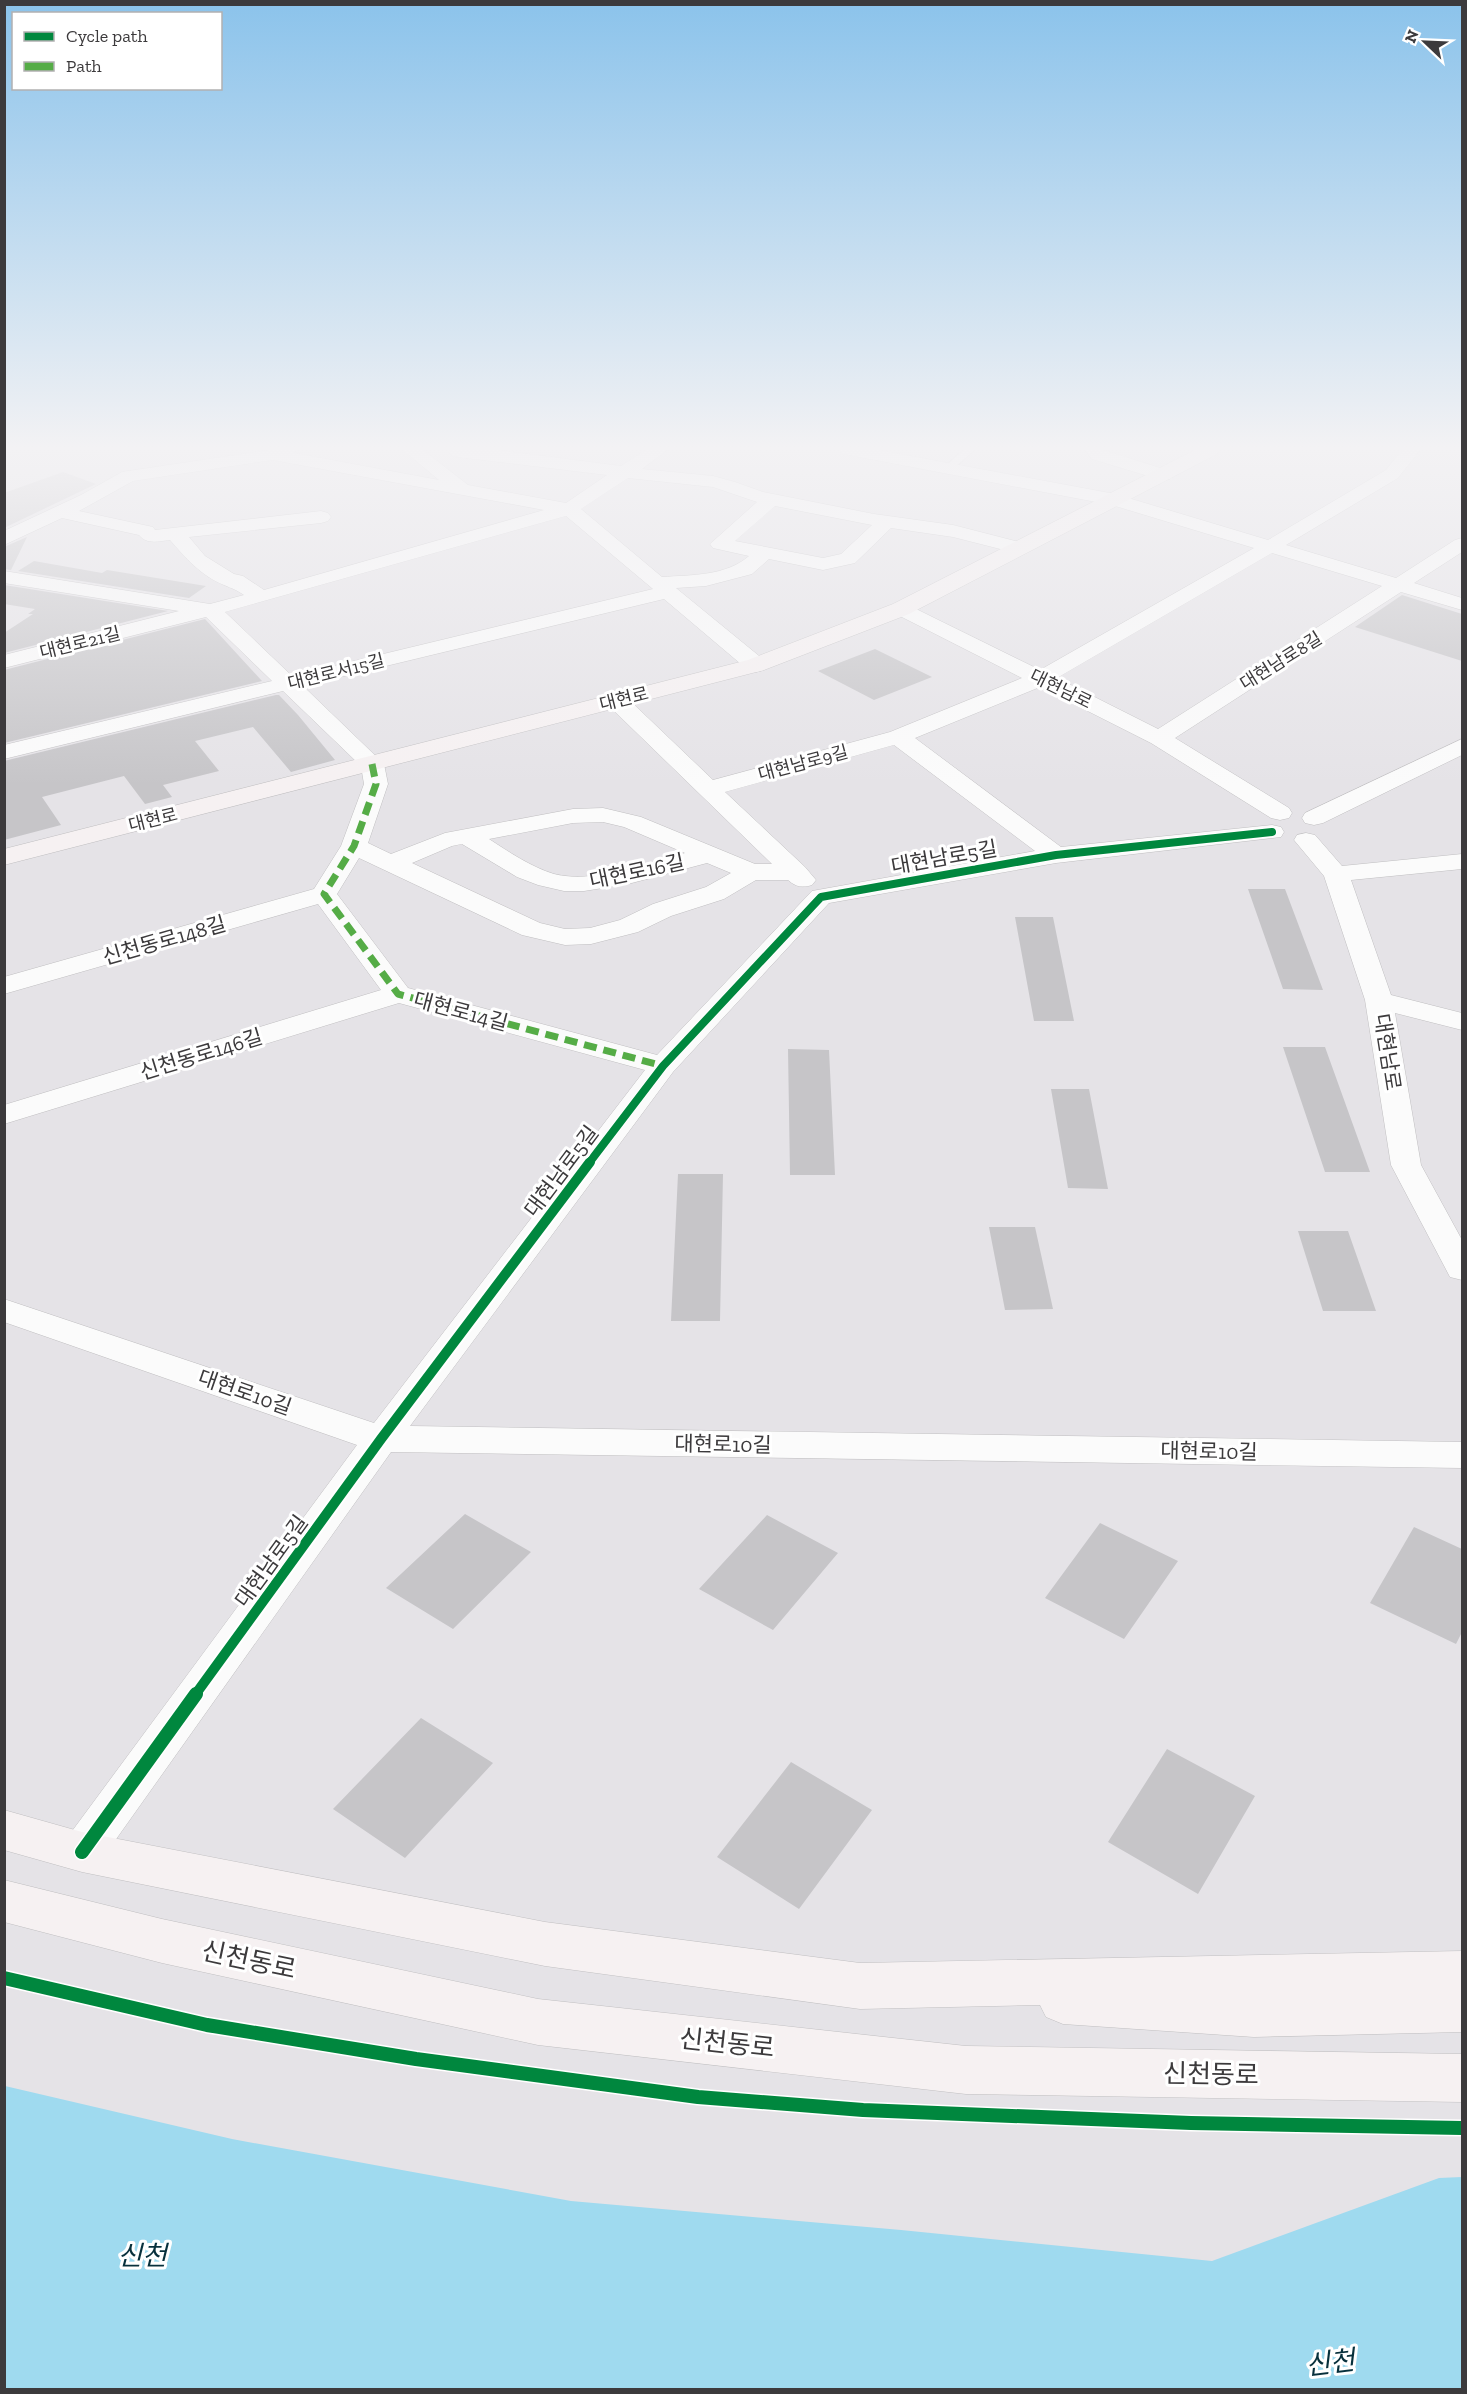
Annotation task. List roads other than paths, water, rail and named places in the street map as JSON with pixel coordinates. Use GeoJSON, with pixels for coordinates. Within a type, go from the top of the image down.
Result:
{"type":"FeatureCollection","features":[{"type":"Feature","properties":{"kind":"main road","name":"대현로"},"geometry":{"type":"LineString","coordinates":[[4,858],[756,665],[901,609],[993,562]]}},
{"type":"Feature","properties":{"kind":"main road"},"geometry":{"type":"LineString","coordinates":[[4,1830],[82,1852],[545,1944],[860,1986],[1254,2014],[1462,2009]]}},
{"type":"Feature","properties":{"kind":"main road","name":"신천동로"},"geometry":{"type":"LineString","coordinates":[[4,1901],[162,1941],[538,2022],[966,2070],[1462,2078]]}},
{"type":"Feature","properties":{"kind":"main road"},"geometry":{"type":"LineString","coordinates":[[860,1986],[1462,1972]]}},
{"type":"Feature","properties":{"kind":"street"},"geometry":{"type":"LineString","coordinates":[[201,562],[230,581],[236,580],[261,597]]}},
{"type":"Feature","properties":{"kind":"street","name":"대현로21길"},"geometry":{"type":"LineString","coordinates":[[4,662],[261,597],[384,562]]}},
{"type":"Feature","properties":{"kind":"street"},"geometry":{"type":"LineString","coordinates":[[632,562],[756,665]]}},
{"type":"Feature","properties":{"kind":"street","name":"대현로서15길"},"geometry":{"type":"LineString","coordinates":[[4,752],[286,684],[663,588],[746,570],[755,562]]}},
{"type":"Feature","properties":{"kind":"street"},"geometry":{"type":"LineString","coordinates":[[811,562],[823,564],[834,562]]}},
{"type":"Feature","properties":{"kind":"street","name":"대현남로9길"},"geometry":{"type":"LineString","coordinates":[[708,789],[898,736],[1040,679],[1244,562]]}},
{"type":"Feature","properties":{"kind":"street"},"geometry":{"type":"LineString","coordinates":[[1323,562],[1462,604]]}},
{"type":"Feature","properties":{"kind":"street","name":"대현남로8길"},"geometry":{"type":"LineString","coordinates":[[1160,738],[1435,562]]}},
{"type":"Feature","properties":{"kind":"street"},"geometry":{"type":"LineString","coordinates":[[4,577],[210,610],[372,764],[376,784],[354,846],[324,894]]}},
{"type":"Feature","properties":{"kind":"street","name":"대현남로"},"geometry":{"type":"LineString","coordinates":[[901,609],[1160,738],[1276,822]]}},
{"type":"Feature","properties":{"kind":"street"},"geometry":{"type":"LineString","coordinates":[[617,701],[822,897]]}},
{"type":"Feature","properties":{"kind":"street","name":"대현남로5길"},"geometry":{"type":"LineString","coordinates":[[898,736],[1056,855]]}},
{"type":"Feature","properties":{"kind":"street"},"geometry":{"type":"LineString","coordinates":[[1276,822],[1287,838],[1310,829],[1462,746]]}},
{"type":"Feature","properties":{"kind":"street","name":"대현로16길"},"geometry":{"type":"LineString","coordinates":[[389,864],[445,840],[573,816],[603,815],[632,822],[751,872],[796,872]]}},
{"type":"Feature","properties":{"kind":"street","name":"대현남로5길"},"geometry":{"type":"LineString","coordinates":[[82,1852],[381,1439],[663,1066],[822,897],[1056,855],[1276,822]]}},
{"type":"Feature","properties":{"kind":"street","name":"대현남로"},"geometry":{"type":"LineString","coordinates":[[1310,829],[1336,874],[1379,999],[1406,1165],[1462,1269]]}},
{"type":"Feature","properties":{"kind":"street","name":"대현로16길"},"geometry":{"type":"LineString","coordinates":[[466,836],[518,868],[549,880],[575,884],[710,854]]}},
{"type":"Feature","properties":{"kind":"street"},"geometry":{"type":"LineString","coordinates":[[354,846],[531,929],[565,937],[591,936],[629,926],[662,910],[715,893],[751,872]]}},
{"type":"Feature","properties":{"kind":"street"},"geometry":{"type":"LineString","coordinates":[[1336,874],[1462,861]]}},
{"type":"Feature","properties":{"kind":"street","name":"신천동로148길"},"geometry":{"type":"LineString","coordinates":[[4,986],[324,894]]}},
{"type":"Feature","properties":{"kind":"street","name":"대현로14길"},"geometry":{"type":"LineString","coordinates":[[324,894],[398,994],[663,1066]]}},
{"type":"Feature","properties":{"kind":"street","name":"신천동로146길"},"geometry":{"type":"LineString","coordinates":[[4,1115],[398,994]]}},
{"type":"Feature","properties":{"kind":"street"},"geometry":{"type":"LineString","coordinates":[[1379,999],[1462,1022]]}},
{"type":"Feature","properties":{"kind":"street","name":"대현로10길"},"geometry":{"type":"LineString","coordinates":[[4,1310],[381,1439],[1462,1455]]}},
{"type":"Feature","properties":{"kind":"water","name":"신천"},"geometry":{"type":"Polygon","coordinates":[[[5,2086],[232,2139],[571,2201],[901,2230],[1212,2261],[1439,2178],[1462,2177],[1462,2389],[5,2389],[5,2086]]]}}]}
